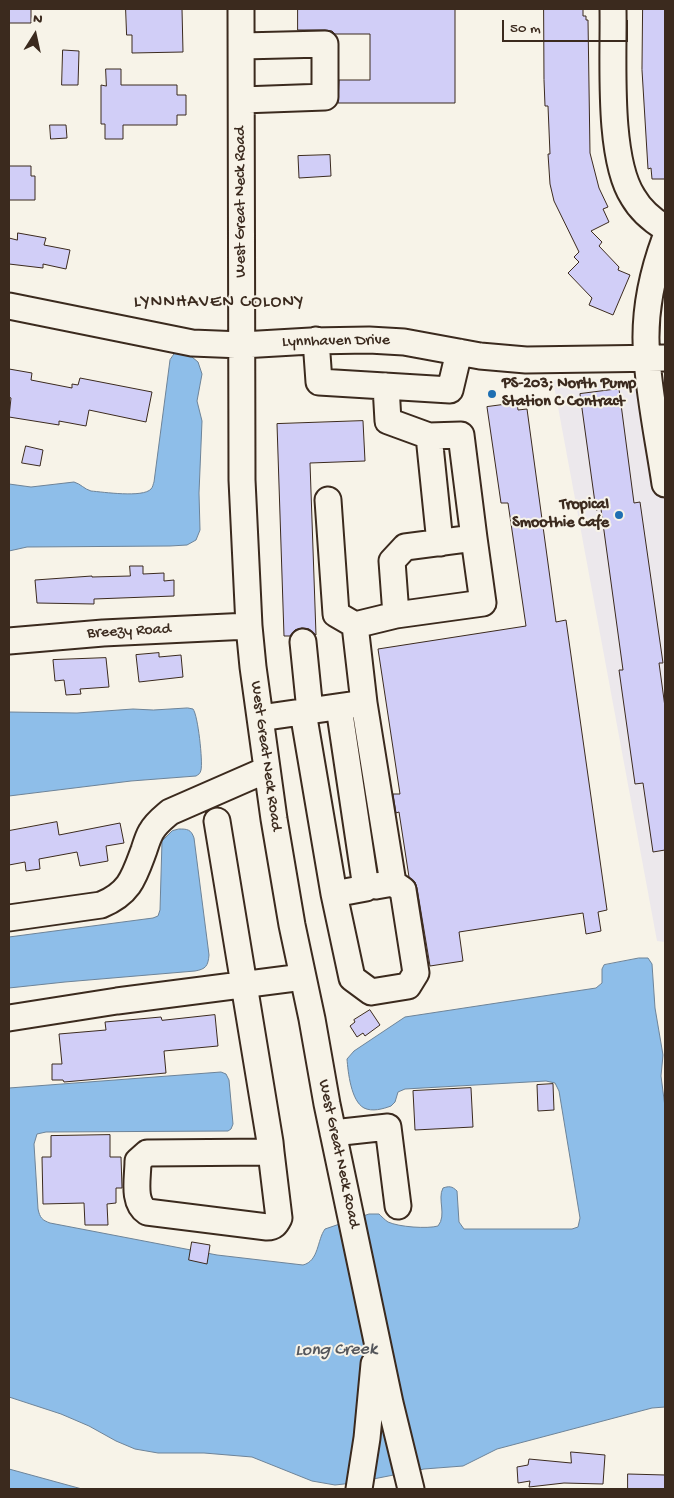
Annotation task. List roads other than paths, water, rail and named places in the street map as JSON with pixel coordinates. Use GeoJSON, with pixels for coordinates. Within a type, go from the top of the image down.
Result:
{"type":"FeatureCollection","features":[{"type":"Feature","properties":{"kind":"street","name":"West Great Neck Road"},"geometry":{"type":"LineString","coordinates":[[241,9],[243,517],[249,626],[266,770],[292,925],[346,1196],[411,1489]]}},
{"type":"Feature","properties":{"kind":"street"},"geometry":{"type":"LineString","coordinates":[[614,9],[614,111],[617,145],[624,179],[632,196],[643,211],[654,222],[665,228]]}},
{"type":"Feature","properties":{"kind":"street"},"geometry":{"type":"LineString","coordinates":[[242,46],[325,44],[326,97],[242,100]]}},
{"type":"Feature","properties":{"kind":"street"},"geometry":{"type":"LineString","coordinates":[[665,239],[650,292],[646,326],[656,358],[665,484]]}},
{"type":"Feature","properties":{"kind":"street","name":"Lynnhaven Drive"},"geometry":{"type":"LineString","coordinates":[[9,306],[192,343],[242,346],[316,340],[369,340],[404,342],[480,356],[526,360],[656,358]]}},
{"type":"Feature","properties":{"kind":"street"},"geometry":{"type":"LineString","coordinates":[[316,340],[319,382],[450,390],[459,352]]}},
{"type":"Feature","properties":{"kind":"street"},"geometry":{"type":"LineString","coordinates":[[328,500],[336,614],[355,625],[396,616],[483,603],[461,434],[429,436],[388,422],[386,386]]}},
{"type":"Feature","properties":{"kind":"street"},"geometry":{"type":"LineString","coordinates":[[429,436],[440,543]]}},
{"type":"Feature","properties":{"kind":"street"},"geometry":{"type":"LineString","coordinates":[[396,616],[392,561],[405,547],[474,538]]}},
{"type":"Feature","properties":{"kind":"street"},"geometry":{"type":"LineString","coordinates":[[355,625],[364,703],[393,883]]}},
{"type":"Feature","properties":{"kind":"street","name":"Breezy Road"},"geometry":{"type":"LineString","coordinates":[[9,641],[103,633],[249,626]]}},
{"type":"Feature","properties":{"kind":"street"},"geometry":{"type":"LineString","coordinates":[[303,642],[306,711],[334,894],[352,978],[371,992],[408,986],[416,972],[404,890],[393,883],[334,894]]}},
{"type":"Feature","properties":{"kind":"street"},"geometry":{"type":"LineString","coordinates":[[260,718],[364,703]]}},
{"type":"Feature","properties":{"kind":"street"},"geometry":{"type":"LineString","coordinates":[[339,706],[366,888]]}},
{"type":"Feature","properties":{"kind":"street"},"geometry":{"type":"LineString","coordinates":[[9,918],[101,906],[115,900],[126,891],[134,879],[150,833],[159,821],[170,812],[266,770]]}},
{"type":"Feature","properties":{"kind":"street"},"geometry":{"type":"LineString","coordinates":[[217,822],[271,1152],[279,1218],[272,1227],[147,1212],[141,1208],[137,1200],[138,1161],[147,1153],[271,1152]]}},
{"type":"Feature","properties":{"kind":"street"},"geometry":{"type":"LineString","coordinates":[[9,1018],[117,1001],[303,977]]}},
{"type":"Feature","properties":{"kind":"street"},"geometry":{"type":"LineString","coordinates":[[333,1133],[388,1127],[398,1206]]}},
{"type":"Feature","properties":{"kind":"street"},"geometry":{"type":"LineString","coordinates":[[359,1489],[374,1374],[375,1332]]}},
{"type":"Feature","properties":{"kind":"water"},"geometry":{"type":"Polygon","coordinates":[[[175,353],[192,357],[198,362],[202,374],[197,401],[202,421],[199,493],[200,530],[196,540],[187,545],[170,546],[27,547],[9,551],[9,484],[31,487],[74,482],[91,491],[122,494],[147,492],[151,489],[154,482],[170,360],[175,353]]]}},
{"type":"Feature","properties":{"kind":"water"},"geometry":{"type":"Polygon","coordinates":[[[193,709],[195,713],[200,739],[201,770],[196,776],[131,781],[9,796],[9,712],[77,713],[193,709]]]}},
{"type":"Feature","properties":{"kind":"water"},"geometry":{"type":"Polygon","coordinates":[[[179,829],[188,830],[194,838],[209,955],[206,966],[195,971],[9,988],[9,937],[158,916],[160,910],[162,841],[172,831],[179,829]]]}},
{"type":"Feature","properties":{"kind":"water","name":"Long Creek"},"geometry":{"type":"Polygon","coordinates":[[[648,958],[652,964],[655,1008],[663,1055],[661,1076],[665,1107],[665,1407],[652,1408],[497,1449],[463,1466],[424,1469],[335,1485],[312,1481],[252,1457],[204,1453],[158,1453],[135,1449],[61,1414],[9,1397],[9,1088],[221,1072],[226,1074],[229,1080],[233,1124],[228,1131],[46,1132],[37,1134],[34,1144],[38,1209],[42,1218],[50,1223],[217,1255],[303,1265],[308,1263],[315,1255],[325,1229],[369,1214],[379,1214],[388,1222],[399,1225],[438,1226],[442,1217],[441,1192],[443,1188],[449,1187],[457,1191],[459,1222],[464,1229],[572,1229],[578,1227],[580,1218],[559,1091],[555,1083],[546,1081],[405,1089],[398,1092],[395,1102],[391,1106],[370,1110],[360,1104],[353,1093],[347,1059],[354,1051],[405,1017],[596,988],[602,983],[602,969],[604,965],[648,958]]]}},
{"type":"Feature","properties":{"kind":"water"},"geometry":{"type":"Polygon","coordinates":[[[9,1469],[82,1489],[9,1489],[9,1469]]]}},
{"type":"Feature","properties":{"kind":"place","name":"PS-203; North Pump Station C Contract"},"geometry":{"type":"Point","coordinates":[492,394]}},
{"type":"Feature","properties":{"kind":"place","name":"Tropical Smoothie Cafe"},"geometry":{"type":"Point","coordinates":[619,515]}},
{"type":"Feature","properties":{"kind":"district","name":"LYNNHAVEN COLONY"},"geometry":{"type":"Point","coordinates":[219,303]}}]}
